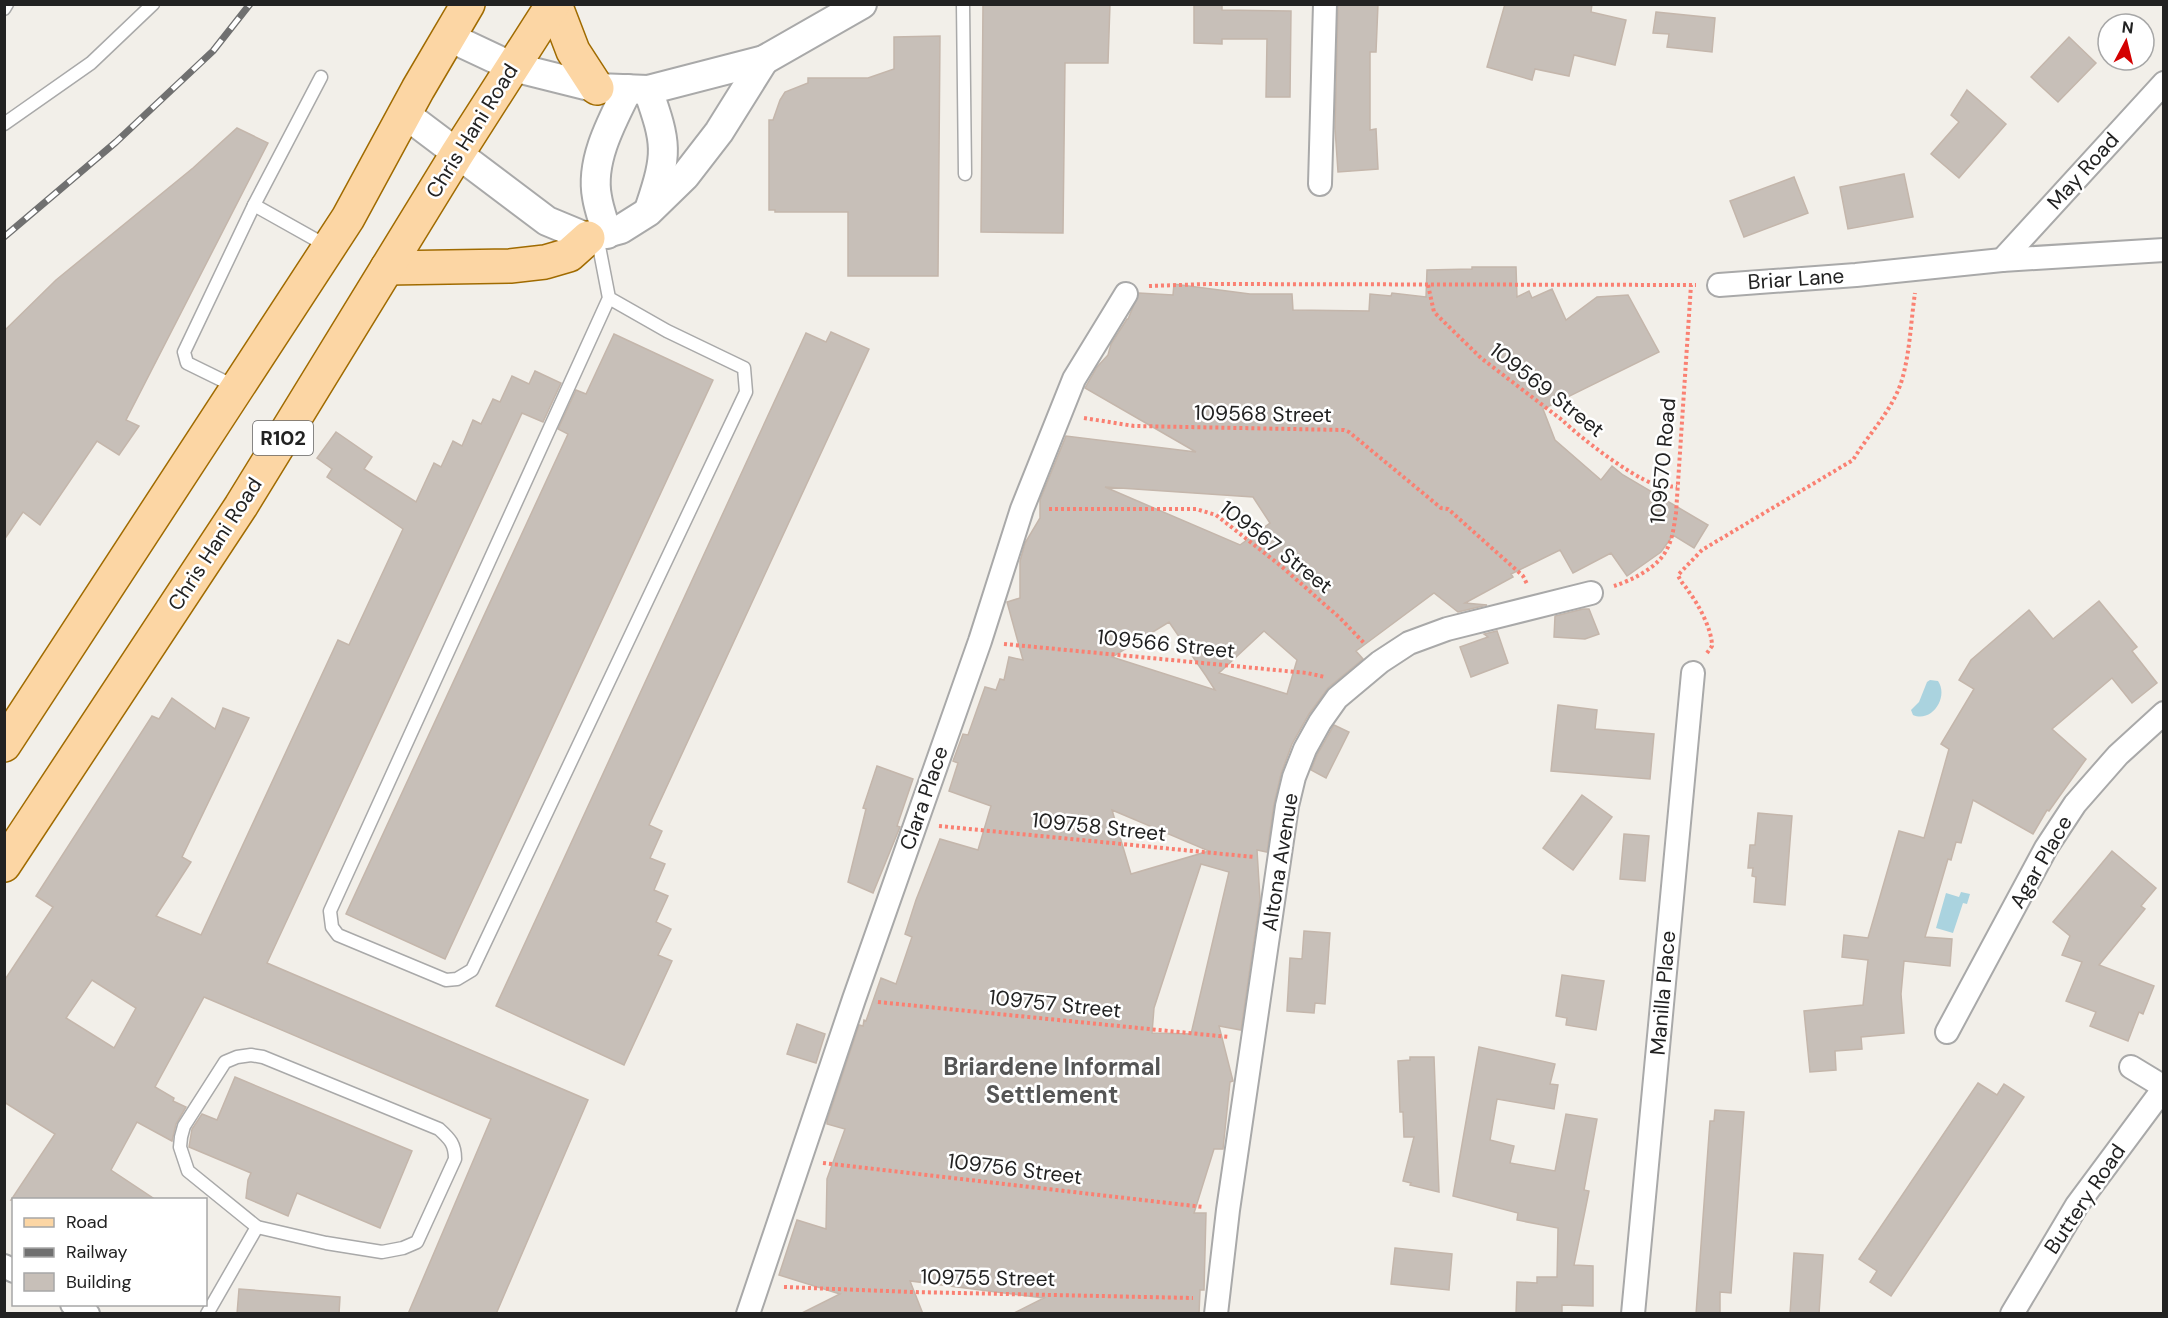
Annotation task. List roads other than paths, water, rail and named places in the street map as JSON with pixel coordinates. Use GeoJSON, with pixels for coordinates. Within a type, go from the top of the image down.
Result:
{"type":"FeatureCollection","features":[{"type":"Feature","properties":{"kind":"main road"},"geometry":{"type":"LineString","coordinates":[[4,746],[348,218],[468,4]]}},
{"type":"Feature","properties":{"kind":"main road"},"geometry":{"type":"LineString","coordinates":[[554,4],[573,51],[625,89]]}},
{"type":"Feature","properties":{"kind":"main road","name":"Chris Hani Road"},"geometry":{"type":"LineString","coordinates":[[4,865],[241,506],[457,154],[554,4]]}},
{"type":"Feature","properties":{"kind":"main road"},"geometry":{"type":"LineString","coordinates":[[387,268],[510,266],[545,262],[569,255],[597,236]]}},
{"type":"Feature","properties":{"kind":"street"},"geometry":{"type":"LineString","coordinates":[[449,37],[513,66],[625,89],[764,60],[862,4]]}},
{"type":"Feature","properties":{"kind":"street"},"geometry":{"type":"LineString","coordinates":[[1320,184],[1325,4]]}},
{"type":"Feature","properties":{"kind":"street"},"geometry":{"type":"LineString","coordinates":[[405,114],[547,221],[597,236],[621,229],[648,212],[685,176],[719,132],[764,60]]}},
{"type":"Feature","properties":{"kind":"street","name":"May Road"},"geometry":{"type":"LineString","coordinates":[[2002,260],[2163,83]]}},
{"type":"Feature","properties":{"kind":"street"},"geometry":{"type":"LineString","coordinates":[[625,89],[662,129],[664,154],[661,175],[648,212]]}},
{"type":"Feature","properties":{"kind":"street"},"geometry":{"type":"LineString","coordinates":[[597,236],[598,161],[625,89]]}},
{"type":"Feature","properties":{"kind":"street","name":"Briar Lane"},"geometry":{"type":"LineString","coordinates":[[1719,285],[2002,260],[2163,250]]}},
{"type":"Feature","properties":{"kind":"street","name":"Clara Place"},"geometry":{"type":"LineString","coordinates":[[748,1314],[854,999],[980,641],[1022,509],[1074,379],[1126,294]]}},
{"type":"Feature","properties":{"kind":"street","name":"Altona Avenue"},"geometry":{"type":"LineString","coordinates":[[1217,1306],[1228,1210],[1287,806],[1301,759],[1320,722],[1344,692],[1380,662],[1409,643],[1437,633],[1591,593]]}},
{"type":"Feature","properties":{"kind":"street","name":"Manilla Place"},"geometry":{"type":"LineString","coordinates":[[1634,1314],[1693,674]]}},
{"type":"Feature","properties":{"kind":"street","name":"Agar Place"},"geometry":{"type":"LineString","coordinates":[[1947,1032],[2046,848],[2075,804],[2118,755],[2163,713]]}},
{"type":"Feature","properties":{"kind":"street"},"geometry":{"type":"LineString","coordinates":[[2131,1066],[2163,1088]]}},
{"type":"Feature","properties":{"kind":"street","name":"Buttery Road"},"geometry":{"type":"LineString","coordinates":[[2012,1314],[2077,1205],[2163,1088]]}},
{"type":"Feature","properties":{"kind":"street"},"geometry":{"type":"LineString","coordinates":[[74,1306],[88,1314]]}},
{"type":"Feature","properties":{"kind":"lane"},"geometry":{"type":"LineString","coordinates":[[4,9],[7,4]]}},
{"type":"Feature","properties":{"kind":"lane"},"geometry":{"type":"LineString","coordinates":[[4,124],[92,63],[153,4]]}},
{"type":"Feature","properties":{"kind":"lane"},"geometry":{"type":"LineString","coordinates":[[963,4],[965,174]]}},
{"type":"Feature","properties":{"kind":"lane"},"geometry":{"type":"LineString","coordinates":[[237,388],[187,363],[184,352],[254,205],[321,77]]}},
{"type":"Feature","properties":{"kind":"lane"},"geometry":{"type":"LineString","coordinates":[[254,205],[329,247]]}},
{"type":"Feature","properties":{"kind":"lane"},"geometry":{"type":"LineString","coordinates":[[597,236],[609,298],[330,912],[332,927],[338,935],[446,980],[457,979],[472,970],[746,392],[744,368],[668,331],[609,298]]}},
{"type":"Feature","properties":{"kind":"lane"},"geometry":{"type":"LineString","coordinates":[[251,1055],[263,1057],[439,1129],[450,1138],[455,1147],[455,1159],[417,1242],[403,1248],[382,1252],[326,1243],[257,1227],[188,1170],[180,1147],[184,1126],[225,1062],[231,1059],[251,1055]]}},
{"type":"Feature","properties":{"kind":"lane"},"geometry":{"type":"LineString","coordinates":[[207,1314],[257,1227]]}},
{"type":"Feature","properties":{"kind":"water"},"geometry":{"type":"Polygon","coordinates":[[[1930,680],[1938,681],[1941,687],[1940,701],[1932,712],[1920,716],[1913,715],[1911,710],[1919,702],[1930,680]]]}},
{"type":"Feature","properties":{"kind":"water"},"geometry":{"type":"Polygon","coordinates":[[[1961,892],[1970,894],[1967,904],[1963,903],[1953,933],[1936,928],[1946,893],[1959,897],[1961,892]]]}},
{"type":"Feature","properties":{"kind":"railway"},"geometry":{"type":"LineString","coordinates":[[4,237],[116,142],[213,51],[250,4]]}},
{"type":"Feature","properties":{"kind":"district","name":"Briardene Informal Settlement"},"geometry":{"type":"Point","coordinates":[1052,1080]}}]}
